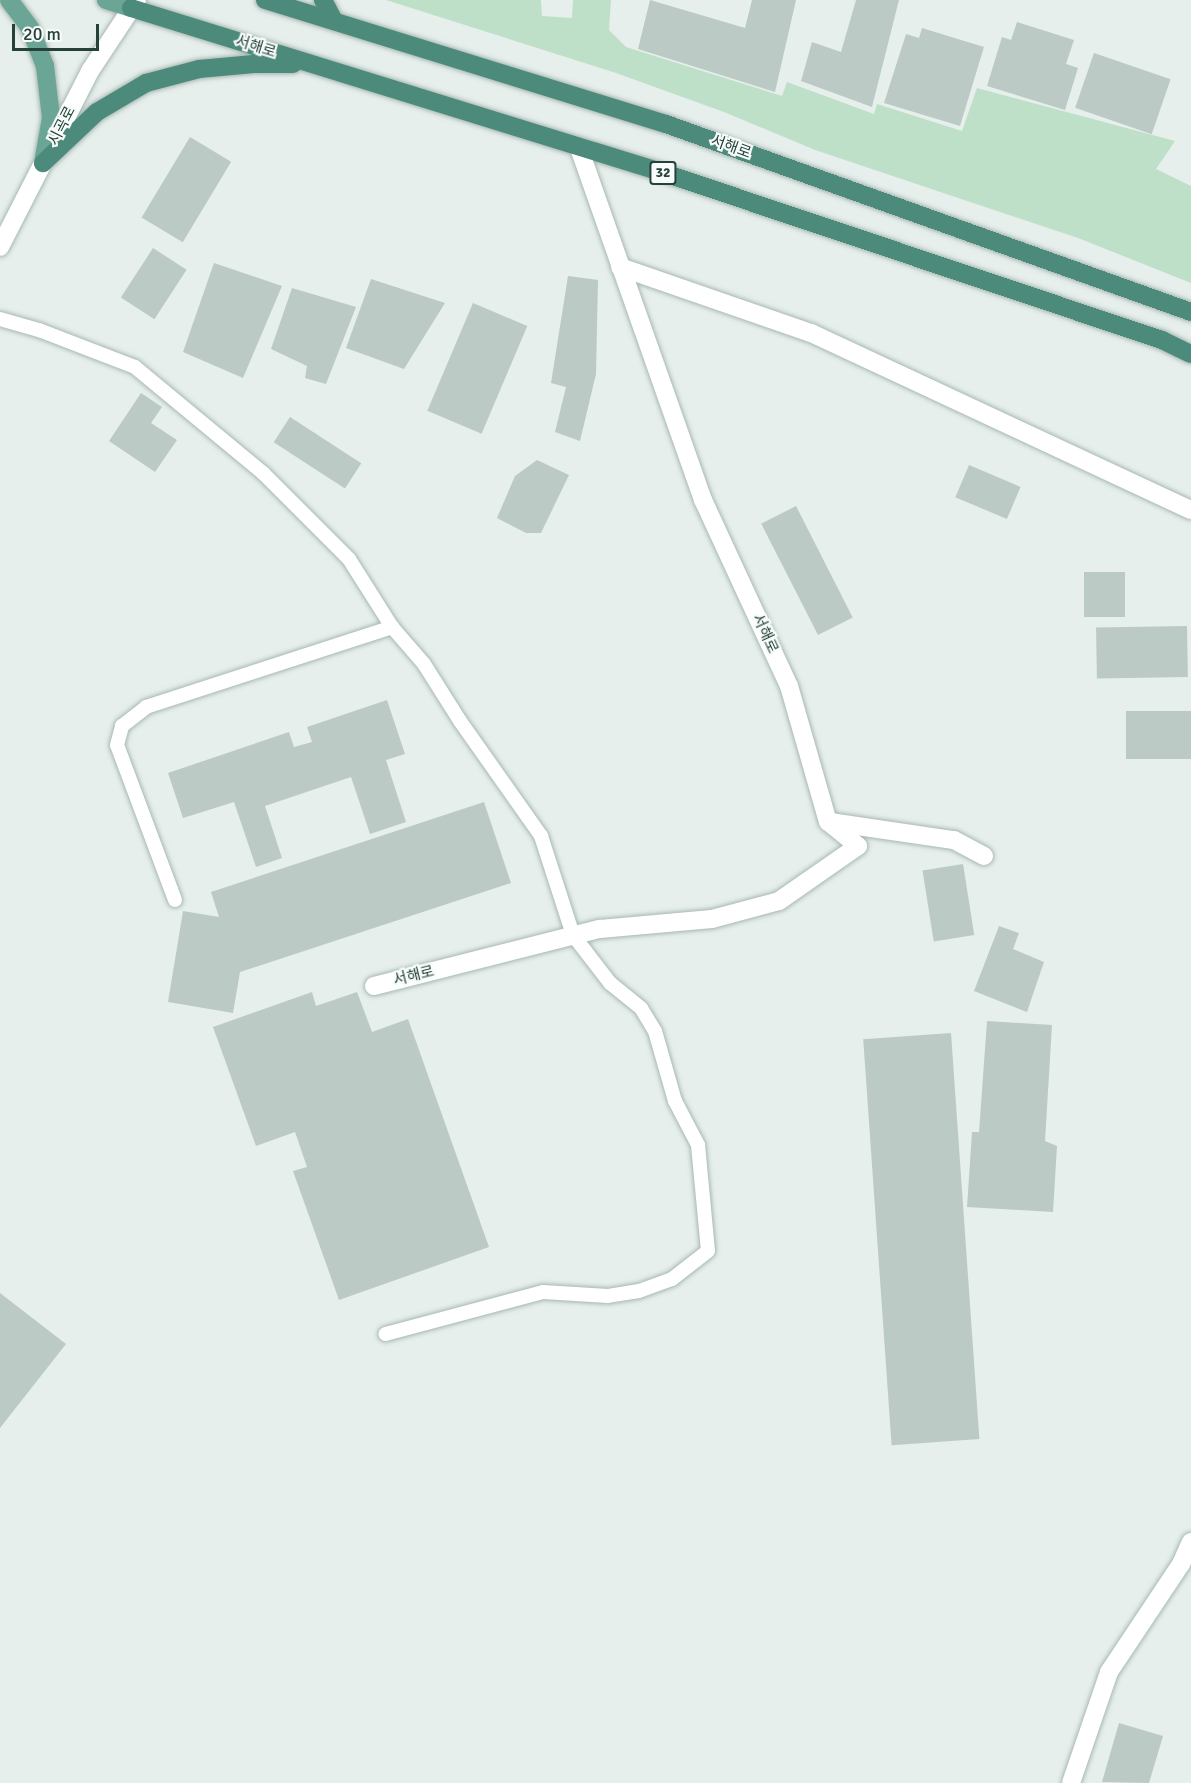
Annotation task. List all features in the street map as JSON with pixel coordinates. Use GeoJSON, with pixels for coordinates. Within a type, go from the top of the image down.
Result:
{"type":"FeatureCollection","features":[{"type":"Feature","properties":{"kind":"highway","name":"서해로"},"geometry":{"type":"LineString","coordinates":[[265,0],[666,124],[1191,312]]}},
{"type":"Feature","properties":{"kind":"highway"},"geometry":{"type":"LineString","coordinates":[[323,0],[334,21]]}},
{"type":"Feature","properties":{"kind":"highway","name":"서해로"},"geometry":{"type":"LineString","coordinates":[[134,4],[318,66],[579,147],[1128,329],[1191,354]]}},
{"type":"Feature","properties":{"kind":"highway"},"geometry":{"type":"LineString","coordinates":[[43,163],[97,112],[146,83],[174,74],[227,66],[282,64],[318,66]]}},
{"type":"Feature","properties":{"kind":"main road"},"geometry":{"type":"LineString","coordinates":[[9,0],[30,28],[45,66],[51,118],[43,163]]}},
{"type":"Feature","properties":{"kind":"main road","name":"서해로"},"geometry":{"type":"LineString","coordinates":[[106,0],[134,4]]}},
{"type":"Feature","properties":{"kind":"street","name":"시곡로"},"geometry":{"type":"LineString","coordinates":[[0,247],[90,71],[134,4]]}},
{"type":"Feature","properties":{"kind":"street","name":"서해로"},"geometry":{"type":"LineString","coordinates":[[374,986],[600,928],[712,919],[779,901],[858,846],[828,822],[789,686],[703,500],[579,147]]}},
{"type":"Feature","properties":{"kind":"street"},"geometry":{"type":"LineString","coordinates":[[620,267],[811,333],[1191,510]]}},
{"type":"Feature","properties":{"kind":"street"},"geometry":{"type":"LineString","coordinates":[[828,822],[954,840],[984,856]]}},
{"type":"Feature","properties":{"kind":"street"},"geometry":{"type":"LineString","coordinates":[[1071,1783],[1109,1672],[1181,1564],[1191,1542]]}},
{"type":"Feature","properties":{"kind":"lane"},"geometry":{"type":"LineString","coordinates":[[0,319],[39,330],[135,367],[263,472],[349,558],[392,627],[424,664],[459,721],[541,836],[573,935],[610,983],[641,1008],[655,1031],[675,1101],[698,1145],[708,1251],[672,1279],[639,1291],[608,1296],[543,1292],[385,1334]]}},
{"type":"Feature","properties":{"kind":"lane"},"geometry":{"type":"LineString","coordinates":[[175,900],[117,745],[122,726],[146,707],[392,627]]}},
{"type":"Feature","properties":{"kind":"green space"},"geometry":{"type":"Polygon","coordinates":[[[386,0],[541,0],[542,16],[572,18],[573,0],[611,0],[609,30],[626,47],[782,96],[787,82],[874,114],[877,104],[962,131],[977,88],[1175,141],[1156,169],[1191,186],[1191,283],[1078,238],[815,150],[724,112],[616,73],[386,0]]]}},
{"type":"Feature","properties":{"kind":"building"},"geometry":{"type":"Polygon","coordinates":[[[650,0],[745,28],[752,0],[796,0],[775,92],[638,49],[650,0]]]}},
{"type":"Feature","properties":{"kind":"building"},"geometry":{"type":"Polygon","coordinates":[[[856,0],[899,0],[872,107],[801,81],[812,42],[841,52],[856,0]]]}},
{"type":"Feature","properties":{"kind":"building"},"geometry":{"type":"Polygon","coordinates":[[[1017,22],[1074,40],[1066,64],[1078,68],[1065,110],[987,86],[1002,37],[1011,40],[1017,22]]]}},
{"type":"Feature","properties":{"kind":"building"},"geometry":{"type":"Polygon","coordinates":[[[922,28],[984,47],[960,126],[884,103],[906,34],[919,38],[922,28]]]}},
{"type":"Feature","properties":{"kind":"building"},"geometry":{"type":"Polygon","coordinates":[[[1094,53],[1171,79],[1152,134],[1075,108],[1094,53]]]}},
{"type":"Feature","properties":{"kind":"building"},"geometry":{"type":"Polygon","coordinates":[[[190,137],[231,162],[183,242],[142,218],[190,137]]]}},
{"type":"Feature","properties":{"kind":"building"},"geometry":{"type":"Polygon","coordinates":[[[153,248],[187,270],[154,319],[121,297],[153,248]]]}},
{"type":"Feature","properties":{"kind":"building"},"geometry":{"type":"Polygon","coordinates":[[[214,263],[282,286],[243,378],[183,352],[214,263]]]}},
{"type":"Feature","properties":{"kind":"building"},"geometry":{"type":"Polygon","coordinates":[[[568,276],[598,280],[596,374],[580,441],[555,432],[566,387],[551,383],[568,276]]]}},
{"type":"Feature","properties":{"kind":"building"},"geometry":{"type":"Polygon","coordinates":[[[371,279],[445,303],[404,369],[346,348],[371,279]]]}},
{"type":"Feature","properties":{"kind":"building"},"geometry":{"type":"Polygon","coordinates":[[[292,288],[356,307],[326,384],[305,378],[307,366],[271,349],[292,288]]]}},
{"type":"Feature","properties":{"kind":"building"},"geometry":{"type":"Polygon","coordinates":[[[473,303],[527,326],[482,434],[427,411],[473,303]]]}},
{"type":"Feature","properties":{"kind":"building"},"geometry":{"type":"Polygon","coordinates":[[[141,393],[162,407],[151,423],[177,440],[155,472],[109,441],[141,393]]]}},
{"type":"Feature","properties":{"kind":"building"},"geometry":{"type":"Polygon","coordinates":[[[290,417],[361,463],[345,488],[274,442],[290,417]]]}},
{"type":"Feature","properties":{"kind":"building"},"geometry":{"type":"Polygon","coordinates":[[[537,460],[569,475],[541,533],[526,533],[497,518],[515,476],[537,460]]]}},
{"type":"Feature","properties":{"kind":"building"},"geometry":{"type":"Polygon","coordinates":[[[969,465],[1021,487],[1007,519],[955,497],[969,465]]]}},
{"type":"Feature","properties":{"kind":"building"},"geometry":{"type":"Polygon","coordinates":[[[796,506],[853,617],[818,635],[761,524],[796,506]]]}},
{"type":"Feature","properties":{"kind":"building"},"geometry":{"type":"Polygon","coordinates":[[[1084,572],[1125,572],[1125,617],[1084,617],[1084,572]]]}},
{"type":"Feature","properties":{"kind":"building"},"geometry":{"type":"Polygon","coordinates":[[[1187,626],[1188,677],[1097,679],[1096,628],[1187,626]]]}},
{"type":"Feature","properties":{"kind":"building"},"geometry":{"type":"Polygon","coordinates":[[[387,700],[405,754],[386,760],[406,822],[370,834],[351,777],[265,806],[282,858],[256,867],[234,802],[183,818],[168,773],[289,732],[294,747],[312,742],[307,727],[387,700]]]}},
{"type":"Feature","properties":{"kind":"building"},"geometry":{"type":"Polygon","coordinates":[[[1126,711],[1191,711],[1191,759],[1126,759],[1126,711]]]}},
{"type":"Feature","properties":{"kind":"building"},"geometry":{"type":"Polygon","coordinates":[[[484,802],[511,883],[240,972],[233,1013],[168,1002],[183,911],[219,917],[211,892],[484,802]]]}},
{"type":"Feature","properties":{"kind":"building"},"geometry":{"type":"Polygon","coordinates":[[[963,864],[974,935],[934,942],[923,870],[963,864]]]}},
{"type":"Feature","properties":{"kind":"building"},"geometry":{"type":"Polygon","coordinates":[[[999,926],[1019,933],[1013,949],[1044,962],[1027,1012],[974,991],[999,926]]]}},
{"type":"Feature","properties":{"kind":"building"},"geometry":{"type":"Polygon","coordinates":[[[312,992],[316,1006],[357,992],[372,1032],[408,1019],[489,1247],[339,1300],[293,1171],[307,1167],[295,1132],[256,1146],[213,1027],[312,992]]]}},
{"type":"Feature","properties":{"kind":"building"},"geometry":{"type":"Polygon","coordinates":[[[987,1021],[1052,1025],[1045,1141],[1057,1146],[1053,1212],[967,1207],[972,1132],[979,1132],[987,1021]]]}},
{"type":"Feature","properties":{"kind":"building"},"geometry":{"type":"Polygon","coordinates":[[[951,1033],[979,1439],[892,1445],[863,1039],[951,1033]]]}},
{"type":"Feature","properties":{"kind":"building"},"geometry":{"type":"Polygon","coordinates":[[[0,1293],[66,1344],[0,1428],[0,1293]]]}},
{"type":"Feature","properties":{"kind":"building"},"geometry":{"type":"Polygon","coordinates":[[[1119,1723],[1163,1736],[1149,1783],[1102,1782],[1119,1723]]]}}]}
